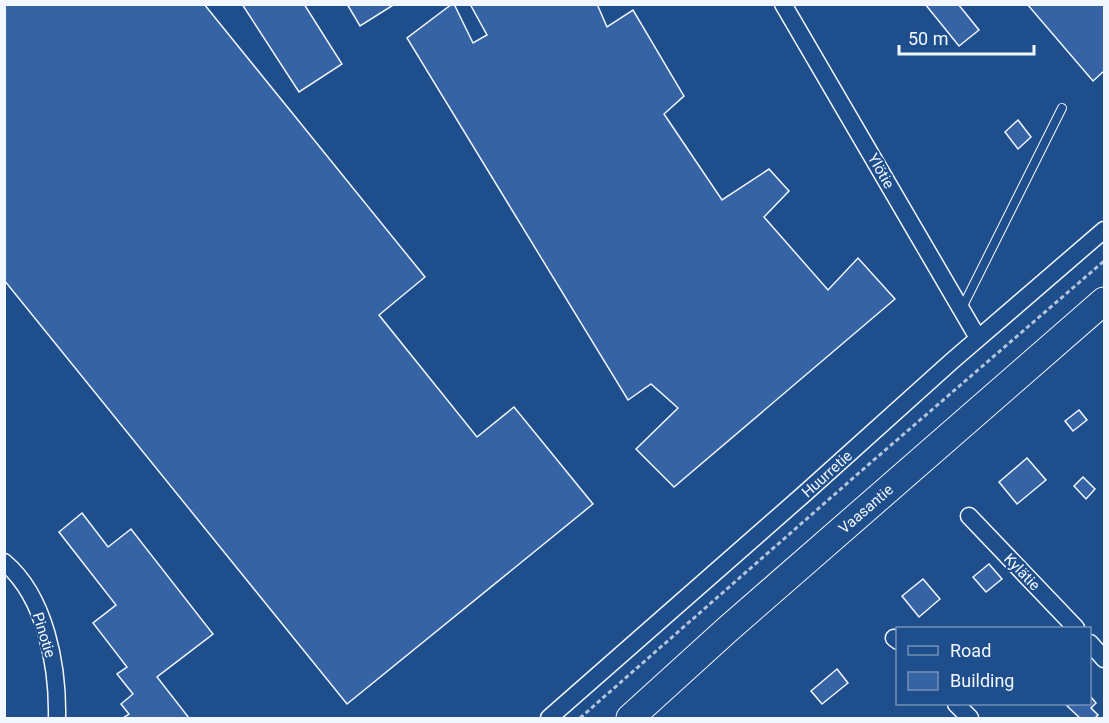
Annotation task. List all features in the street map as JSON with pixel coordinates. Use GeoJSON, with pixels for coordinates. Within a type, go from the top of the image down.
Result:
{"type":"FeatureCollection","features":[{"type":"Feature","properties":{"kind":"highway","name":"Vaasantie"},"geometry":{"type":"LineString","coordinates":[[630,718],[737,621],[1104,301]]}},
{"type":"Feature","properties":{"kind":"street","name":"Ylötie"},"geometry":{"type":"LineString","coordinates":[[783,4],[978,338]]}},
{"type":"Feature","properties":{"kind":"street","name":"Huurretie"},"geometry":{"type":"LineString","coordinates":[[549,718],[978,338],[1104,230]]}},
{"type":"Feature","properties":{"kind":"street","name":"Kylätie"},"geometry":{"type":"LineString","coordinates":[[969,516],[1075,627]]}},
{"type":"Feature","properties":{"kind":"street","name":"Pinotie"},"geometry":{"type":"LineString","coordinates":[[4,562],[16,573],[33,599],[47,636],[54,668],[57,718]]}},
{"type":"Feature","properties":{"kind":"street"},"geometry":{"type":"LineString","coordinates":[[1091,645],[1104,659]]}},
{"type":"Feature","properties":{"kind":"street"},"geometry":{"type":"LineString","coordinates":[[957,705],[969,718]]}},
{"type":"Feature","properties":{"kind":"lane"},"geometry":{"type":"LineString","coordinates":[[962,308],[1062,108]]}},
{"type":"Feature","properties":{"kind":"path"},"geometry":{"type":"LineString","coordinates":[[580,718],[1104,261]]}},
{"type":"Feature","properties":{"kind":"building"},"geometry":{"type":"Polygon","coordinates":[[[4,4],[204,4],[425,277],[379,315],[477,437],[514,407],[593,504],[347,704],[4,280],[4,4]]]}},
{"type":"Feature","properties":{"kind":"building"},"geometry":{"type":"Polygon","coordinates":[[[242,4],[304,4],[342,64],[299,92],[242,4]]]}},
{"type":"Feature","properties":{"kind":"building"},"geometry":{"type":"Polygon","coordinates":[[[347,4],[395,4],[360,26],[347,4]]]}},
{"type":"Feature","properties":{"kind":"building"},"geometry":{"type":"Polygon","coordinates":[[[452,4],[473,43],[487,35],[470,4],[597,4],[607,27],[633,10],[684,96],[664,114],[722,200],[769,169],[789,191],[764,217],[828,290],[858,258],[895,299],[674,487],[636,449],[678,408],[651,384],[628,400],[407,38],[452,4]]]}},
{"type":"Feature","properties":{"kind":"building"},"geometry":{"type":"Polygon","coordinates":[[[925,4],[958,4],[979,30],[959,46],[925,4]]]}},
{"type":"Feature","properties":{"kind":"building"},"geometry":{"type":"Polygon","coordinates":[[[1027,4],[1104,4],[1104,71],[1093,81],[1027,4]]]}},
{"type":"Feature","properties":{"kind":"building"},"geometry":{"type":"Polygon","coordinates":[[[1018,120],[1031,137],[1018,149],[1005,132],[1018,120]]]}},
{"type":"Feature","properties":{"kind":"building"},"geometry":{"type":"Polygon","coordinates":[[[1079,410],[1087,420],[1073,431],[1065,421],[1079,410]]]}},
{"type":"Feature","properties":{"kind":"building"},"geometry":{"type":"Polygon","coordinates":[[[1027,458],[1046,480],[1017,504],[999,482],[1027,458]]]}},
{"type":"Feature","properties":{"kind":"building"},"geometry":{"type":"Polygon","coordinates":[[[1083,477],[1095,489],[1086,499],[1074,486],[1083,477]]]}},
{"type":"Feature","properties":{"kind":"building"},"geometry":{"type":"Polygon","coordinates":[[[82,513],[108,547],[131,529],[213,634],[157,677],[189,718],[123,718],[129,714],[121,704],[133,694],[117,674],[127,667],[93,623],[116,605],[59,532],[82,513]]]}},
{"type":"Feature","properties":{"kind":"building"},"geometry":{"type":"Polygon","coordinates":[[[989,564],[1002,579],[986,592],[973,577],[989,564]]]}},
{"type":"Feature","properties":{"kind":"building"},"geometry":{"type":"Polygon","coordinates":[[[923,579],[940,599],[919,617],[902,596],[923,579]]]}},
{"type":"Feature","properties":{"kind":"building"},"geometry":{"type":"Polygon","coordinates":[[[837,669],[848,683],[822,704],[811,691],[837,669]]]}},
{"type":"Feature","properties":{"kind":"building"},"geometry":{"type":"Polygon","coordinates":[[[1091,697],[1096,703],[1091,708],[1098,715],[1095,718],[1080,718],[1066,705],[1091,705],[1091,697]]]}}]}
